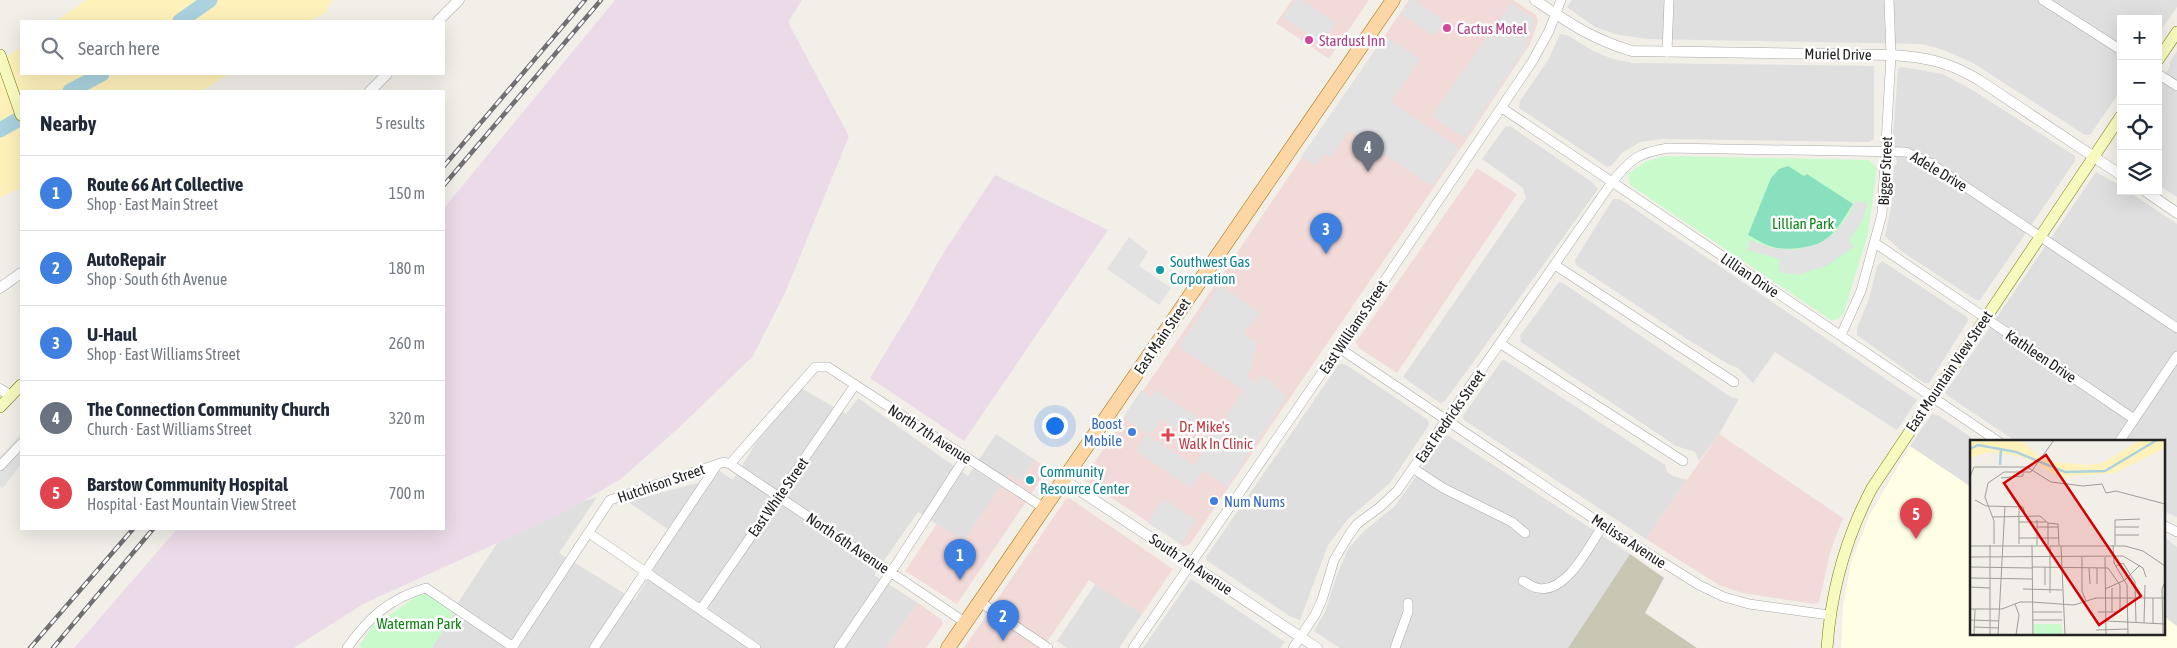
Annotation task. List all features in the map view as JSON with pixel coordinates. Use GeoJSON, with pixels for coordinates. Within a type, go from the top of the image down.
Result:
{"type":"FeatureCollection","features":[{"type":"Feature","properties":{"kind":"main road","name":"East Main Street"},"geometry":{"type":"LineString","coordinates":[[948,648],[1393,0]]}},
{"type":"Feature","properties":{"kind":"main road"},"geometry":{"type":"LineString","coordinates":[[2162,54],[2177,32]]}},
{"type":"Feature","properties":{"kind":"main road"},"geometry":{"type":"LineString","coordinates":[[0,55],[20,111]]}},
{"type":"Feature","properties":{"kind":"main road","name":"East Mountain View Street"},"geometry":{"type":"LineString","coordinates":[[1827,648],[1829,615],[1841,560],[1857,515],[1872,488],[1984,318],[2117,122]]}},
{"type":"Feature","properties":{"kind":"main road"},"geometry":{"type":"LineString","coordinates":[[0,407],[20,386]]}},
{"type":"Feature","properties":{"kind":"street"},"geometry":{"type":"LineString","coordinates":[[439,20],[459,0]]}},
{"type":"Feature","properties":{"kind":"street","name":"Muriel Drive"},"geometry":{"type":"LineString","coordinates":[[1535,0],[1588,35],[1632,51],[1922,57],[1961,69],[2117,172]]}},
{"type":"Feature","properties":{"kind":"street","name":"East Williams Street"},"geometry":{"type":"LineString","coordinates":[[1133,648],[1502,108],[1542,45],[1561,0]]}},
{"type":"Feature","properties":{"kind":"street"},"geometry":{"type":"LineString","coordinates":[[1667,52],[1669,0]]}},
{"type":"Feature","properties":{"kind":"street","name":"Bigger Street"},"geometry":{"type":"LineString","coordinates":[[1841,335],[1861,291],[1882,214],[1891,55],[1889,0]]}},
{"type":"Feature","properties":{"kind":"street"},"geometry":{"type":"LineString","coordinates":[[2043,0],[2117,47]]}},
{"type":"Feature","properties":{"kind":"street"},"geometry":{"type":"LineString","coordinates":[[371,90],[386,75]]}},
{"type":"Feature","properties":{"kind":"street"},"geometry":{"type":"LineString","coordinates":[[2162,77],[2177,86]]}},
{"type":"Feature","properties":{"kind":"street","name":"Lillian Drive"},"geometry":{"type":"LineString","coordinates":[[1502,108],[1996,440]]}},
{"type":"Feature","properties":{"kind":"street","name":"Adele Drive"},"geometry":{"type":"LineString","coordinates":[[1612,182],[1628,163],[1644,153],[1668,148],[1906,152],[1930,163],[2177,328]]}},
{"type":"Feature","properties":{"kind":"street","name":"East Fredricks Street"},"geometry":{"type":"LineString","coordinates":[[1293,648],[1318,608],[1334,560],[1349,535],[1357,524],[1380,507],[1396,491],[1414,469],[1612,182]]}},
{"type":"Feature","properties":{"kind":"street"},"geometry":{"type":"LineString","coordinates":[[2151,195],[2177,212]]}},
{"type":"Feature","properties":{"kind":"street","name":"Kathleen Drive"},"geometry":{"type":"LineString","coordinates":[[1874,243],[2134,419]]}},
{"type":"Feature","properties":{"kind":"street"},"geometry":{"type":"LineString","coordinates":[[1555,265],[1734,382]]}},
{"type":"Feature","properties":{"kind":"street"},"geometry":{"type":"LineString","coordinates":[[0,288],[20,274]]}},
{"type":"Feature","properties":{"kind":"street"},"geometry":{"type":"LineString","coordinates":[[1501,344],[1683,461]]}},
{"type":"Feature","properties":{"kind":"street","name":"Melissa Avenue"},"geometry":{"type":"LineString","coordinates":[[1339,348],[1603,525],[1698,585],[1724,597],[1749,604],[1829,615]]}},
{"type":"Feature","properties":{"kind":"street"},"geometry":{"type":"LineString","coordinates":[[2120,440],[2177,356]]}},
{"type":"Feature","properties":{"kind":"street","name":"North 7th Avenue"},"geometry":{"type":"LineString","coordinates":[[730,464],[814,367],[828,367],[1044,508]]}},
{"type":"Feature","properties":{"kind":"street","name":"East White Street"},"geometry":{"type":"LineString","coordinates":[[701,609],[855,385]]}},
{"type":"Feature","properties":{"kind":"street"},"geometry":{"type":"LineString","coordinates":[[0,389],[11,396]]}},
{"type":"Feature","properties":{"kind":"street"},"geometry":{"type":"LineString","coordinates":[[0,466],[20,445]]}},
{"type":"Feature","properties":{"kind":"street"},"geometry":{"type":"LineString","coordinates":[[839,648],[965,458]]}},
{"type":"Feature","properties":{"kind":"street","name":"Hutchison Street"},"geometry":{"type":"LineString","coordinates":[[512,647],[610,500],[724,462],[730,464]]}},
{"type":"Feature","properties":{"kind":"street","name":"North 6th Avenue"},"geometry":{"type":"LineString","coordinates":[[730,464],[966,623]]}},
{"type":"Feature","properties":{"kind":"street"},"geometry":{"type":"LineString","coordinates":[[594,648],[717,465]]}},
{"type":"Feature","properties":{"kind":"street"},"geometry":{"type":"LineString","coordinates":[[1414,469],[1443,488],[1512,522],[1525,533]]}},
{"type":"Feature","properties":{"kind":"street","name":"South 7th Avenue"},"geometry":{"type":"LineString","coordinates":[[1064,480],[1317,648]]}},
{"type":"Feature","properties":{"kind":"street"},"geometry":{"type":"LineString","coordinates":[[1523,582],[1538,588],[1548,588],[1559,583],[1572,572],[1603,525]]}},
{"type":"Feature","properties":{"kind":"street"},"geometry":{"type":"LineString","coordinates":[[2164,526],[2177,532]]}},
{"type":"Feature","properties":{"kind":"street"},"geometry":{"type":"LineString","coordinates":[[589,532],[756,648]]}},
{"type":"Feature","properties":{"kind":"street"},"geometry":{"type":"LineString","coordinates":[[347,648],[362,627],[387,606],[405,594],[426,588],[512,647]]}},
{"type":"Feature","properties":{"kind":"street"},"geometry":{"type":"LineString","coordinates":[[980,602],[1048,648]]}},
{"type":"Feature","properties":{"kind":"street"},"geometry":{"type":"LineString","coordinates":[[1395,648],[1408,612],[1408,604]]}},
{"type":"Feature","properties":{"kind":"shaded area"},"geometry":{"type":"Polygon","coordinates":[[[615,0],[802,0],[788,22],[849,136],[785,293],[753,356],[683,424],[621,479],[561,514],[363,604],[294,648],[74,648],[176,530],[445,530],[445,207],[615,0]]]}},
{"type":"Feature","properties":{"kind":"shaded area"},"geometry":{"type":"Polygon","coordinates":[[[1292,0],[1369,0],[1329,59],[1276,23],[1292,0]]]}},
{"type":"Feature","properties":{"kind":"shaded area"},"geometry":{"type":"Polygon","coordinates":[[[1295,0],[1301,0],[1336,23],[1322,44],[1283,17],[1295,0]]]}},
{"type":"Feature","properties":{"kind":"shaded area"},"geometry":{"type":"Polygon","coordinates":[[[1409,0],[1513,0],[1536,15],[1538,21],[1530,44],[1471,133],[1190,544],[1184,546],[1083,479],[1409,0]]]}},
{"type":"Feature","properties":{"kind":"shaded area"},"geometry":{"type":"Polygon","coordinates":[[[1410,0],[1414,0],[1444,21],[1434,36],[1401,14],[1410,0]]]}},
{"type":"Feature","properties":{"kind":"shaded area"},"geometry":{"type":"Polygon","coordinates":[[[1572,0],[2177,0],[2177,7],[2162,29],[2162,15],[2117,15],[2117,96],[2090,135],[2085,135],[1973,63],[1944,50],[1922,44],[1648,39],[1619,35],[1595,27],[1567,7],[1572,0]]]}},
{"type":"Feature","properties":{"kind":"shaded area"},"geometry":{"type":"Polygon","coordinates":[[[1511,3],[1534,19],[1525,49],[1465,138],[1431,116],[1511,3]]]}},
{"type":"Feature","properties":{"kind":"shaded area"},"geometry":{"type":"Polygon","coordinates":[[[1560,34],[1567,35],[1593,51],[1613,59],[1634,63],[1874,66],[1874,139],[1869,142],[1663,139],[1640,142],[1622,153],[1611,166],[1607,167],[1519,108],[1520,101],[1548,60],[1560,34]]]}},
{"type":"Feature","properties":{"kind":"shaded area"},"geometry":{"type":"Polygon","coordinates":[[[1385,36],[1420,59],[1391,102],[1459,148],[1432,186],[1349,131],[1331,157],[1324,153],[1316,166],[1301,157],[1385,36]]]}},
{"type":"Feature","properties":{"kind":"shaded area"},"geometry":{"type":"Polygon","coordinates":[[[2177,51],[2177,197],[2162,188],[2162,78],[2170,67],[2170,62],[2177,51]]]}},
{"type":"Feature","properties":{"kind":"shaded area"},"geometry":{"type":"Polygon","coordinates":[[[1902,67],[1943,74],[1974,91],[2075,156],[2075,161],[1980,300],[1976,300],[1901,251],[1885,236],[1891,207],[1894,166],[1897,164],[1893,137],[1898,69],[1902,67]]]}},
{"type":"Feature","properties":{"kind":"shaded area"},"geometry":{"type":"Polygon","coordinates":[[[1510,126],[1593,183],[1598,189],[1445,401],[1440,403],[1403,377],[1526,198],[1523,188],[1482,159],[1505,127],[1510,126]]]}},
{"type":"Feature","properties":{"kind":"shaded area"},"geometry":{"type":"Polygon","coordinates":[[[1477,168],[1517,194],[1397,373],[1359,348],[1356,342],[1477,168]]]}},
{"type":"Feature","properties":{"kind":"shaded area"},"geometry":{"type":"Polygon","coordinates":[[[2096,172],[2117,184],[2117,195],[2134,195],[2177,224],[2177,517],[2164,511],[2164,440],[2014,440],[1945,393],[2096,172]]]}},
{"type":"Feature","properties":{"kind":"shaded area"},"geometry":{"type":"Polygon","coordinates":[[[995,175],[1108,230],[964,441],[870,378],[942,255],[995,175]]]}},
{"type":"Feature","properties":{"kind":"shaded area"},"geometry":{"type":"Polygon","coordinates":[[[1613,199],[1620,199],[1917,400],[1897,430],[1775,352],[1753,383],[1738,368],[1690,341],[1576,265],[1575,260],[1613,199]]]}},
{"type":"Feature","properties":{"kind":"shaded area"},"geometry":{"type":"Polygon","coordinates":[[[1855,201],[1867,203],[1863,220],[1849,240],[1854,247],[1826,266],[1797,275],[1779,272],[1780,259],[1748,250],[1750,240],[1772,248],[1796,250],[1821,243],[1836,232],[1850,213],[1855,201]]]}},
{"type":"Feature","properties":{"kind":"shaded area"},"geometry":{"type":"Polygon","coordinates":[[[1129,237],[1148,252],[1139,266],[1171,288],[1159,305],[1107,269],[1129,237]]]}},
{"type":"Feature","properties":{"kind":"shaded area"},"geometry":{"type":"Polygon","coordinates":[[[1882,261],[1967,317],[1968,321],[1929,383],[1924,383],[1857,335],[1857,328],[1869,299],[1877,266],[1882,261]]]}},
{"type":"Feature","properties":{"kind":"shaded area"},"geometry":{"type":"Polygon","coordinates":[[[1559,282],[1731,397],[1739,399],[1719,434],[1699,461],[1695,452],[1676,446],[1521,342],[1520,336],[1559,282]]]}},
{"type":"Feature","properties":{"kind":"shaded area"},"geometry":{"type":"Polygon","coordinates":[[[1220,285],[1260,313],[1250,327],[1246,327],[1245,335],[1257,342],[1251,369],[1246,376],[1257,383],[1262,375],[1275,384],[1274,387],[1287,395],[1227,487],[1203,471],[1191,488],[1136,451],[1146,434],[1194,465],[1243,390],[1179,347],[1220,285]]]}},
{"type":"Feature","properties":{"kind":"shaded area"},"geometry":{"type":"Polygon","coordinates":[[[1502,360],[1665,465],[1667,472],[1673,476],[1687,480],[1646,539],[1464,420],[1463,416],[1502,360]]]}},
{"type":"Feature","properties":{"kind":"shaded area"},"geometry":{"type":"Polygon","coordinates":[[[1339,364],[1345,364],[1396,398],[1428,420],[1429,425],[1390,483],[1348,519],[1328,545],[1300,620],[1291,617],[1206,560],[1206,557],[1339,364]]]}},
{"type":"Feature","properties":{"kind":"shaded area"},"geometry":{"type":"Polygon","coordinates":[[[801,388],[846,414],[858,398],[968,476],[996,434],[1035,460],[1020,482],[1009,475],[964,542],[918,512],[874,575],[918,603],[886,648],[428,648],[504,533],[563,507],[597,497],[559,553],[635,600],[675,534],[631,504],[630,501],[701,482],[718,470],[733,480],[756,443],[801,388]]]}},
{"type":"Feature","properties":{"kind":"shaded area"},"geometry":{"type":"Polygon","coordinates":[[[1141,390],[1151,397],[1156,390],[1197,417],[1185,435],[1161,419],[1151,435],[1123,418],[1141,390]]]}},
{"type":"Feature","properties":{"kind":"shaded area"},"geometry":{"type":"Polygon","coordinates":[[[1932,414],[1938,415],[1975,440],[1970,440],[1970,486],[1910,446],[1932,414]]]}},
{"type":"Feature","properties":{"kind":"shaded area"},"geometry":{"type":"Polygon","coordinates":[[[1719,434],[1843,518],[1831,549],[1819,602],[1814,604],[1742,593],[1719,585],[1646,539],[1719,434]]]}},
{"type":"Feature","properties":{"kind":"shaded area"},"geometry":{"type":"Polygon","coordinates":[[[20,435],[20,465],[3,488],[0,487],[0,457],[20,435]]]}},
{"type":"Feature","properties":{"kind":"shaded area"},"geometry":{"type":"Polygon","coordinates":[[[1449,436],[1630,554],[1568,648],[1340,648],[1314,631],[1325,612],[1338,572],[1349,548],[1364,531],[1395,506],[1444,437],[1449,436]]]}},
{"type":"Feature","properties":{"kind":"shaded area"},"geometry":{"type":"Polygon","coordinates":[[[1910,446],[1970,486],[1970,636],[2164,636],[2164,617],[2177,626],[2177,648],[1841,648],[1843,607],[1851,563],[1869,516],[1910,446]]]}},
{"type":"Feature","properties":{"kind":"shaded area"},"geometry":{"type":"Polygon","coordinates":[[[1035,460],[1048,469],[957,604],[905,571],[937,524],[964,541],[1009,474],[1020,481],[1035,460]]]}},
{"type":"Feature","properties":{"kind":"shaded area"},"geometry":{"type":"Polygon","coordinates":[[[1069,498],[1173,569],[1142,614],[1089,580],[1043,648],[964,648],[1066,499],[1069,498]]]}},
{"type":"Feature","properties":{"kind":"shaded area"},"geometry":{"type":"Polygon","coordinates":[[[1163,498],[1196,520],[1181,544],[1148,523],[1163,498]]]}},
{"type":"Feature","properties":{"kind":"shaded area"},"geometry":{"type":"Polygon","coordinates":[[[2164,537],[2177,547],[2177,626],[2164,617],[2164,537]]]}},
{"type":"Feature","properties":{"kind":"shaded area"},"geometry":{"type":"Polygon","coordinates":[[[1630,554],[1664,578],[1645,613],[1697,648],[1568,648],[1630,554]]]}},
{"type":"Feature","properties":{"kind":"shaded area"},"geometry":{"type":"Polygon","coordinates":[[[1191,579],[1285,642],[1280,648],[1143,648],[1191,579]]]}},
{"type":"Feature","properties":{"kind":"shaded area"},"geometry":{"type":"Polygon","coordinates":[[[1096,583],[1142,614],[1119,648],[1067,648],[1057,641],[1096,583]]]}},
{"type":"Feature","properties":{"kind":"shaded area"},"geometry":{"type":"Polygon","coordinates":[[[918,603],[941,619],[943,624],[926,648],[886,648],[918,603]]]}},
{"type":"Feature","properties":{"kind":"sand"},"geometry":{"type":"Polygon","coordinates":[[[86,0],[332,0],[325,13],[313,20],[57,20],[86,0]]]}},
{"type":"Feature","properties":{"kind":"sand"},"geometry":{"type":"Polygon","coordinates":[[[20,48],[20,75],[227,75],[203,90],[20,90],[20,188],[0,197],[0,62],[20,48]]]}},
{"type":"Feature","properties":{"kind":"green space","name":"Lillian Park"},"geometry":{"type":"Polygon","coordinates":[[[1665,156],[1869,160],[1877,168],[1868,233],[1844,313],[1838,319],[1831,320],[1630,185],[1628,174],[1645,162],[1665,156]]]}},
{"type":"Feature","properties":{"kind":"green space"},"geometry":{"type":"Polygon","coordinates":[[[1788,166],[1804,176],[1807,174],[1853,204],[1834,231],[1826,239],[1815,245],[1801,248],[1779,248],[1767,245],[1748,235],[1771,178],[1779,169],[1788,166]]]}},
{"type":"Feature","properties":{"kind":"green space","name":"Waterman Park"},"geometry":{"type":"Polygon","coordinates":[[[428,594],[454,614],[432,648],[362,648],[359,646],[374,624],[416,596],[428,594]]]}},
{"type":"Feature","properties":{"kind":"waterway"},"geometry":{"type":"LineString","coordinates":[[181,20],[210,0]]}},
{"type":"Feature","properties":{"kind":"waterway"},"geometry":{"type":"LineString","coordinates":[[72,90],[100,75]]}},
{"type":"Feature","properties":{"kind":"waterway"},"geometry":{"type":"LineString","coordinates":[[0,130],[20,119]]}},
{"type":"Feature","properties":{"kind":"railway"},"geometry":{"type":"LineString","coordinates":[[445,165],[585,0]]}},
{"type":"Feature","properties":{"kind":"railway"},"geometry":{"type":"LineString","coordinates":[[445,184],[601,0]]}},
{"type":"Feature","properties":{"kind":"railway"},"geometry":{"type":"LineString","coordinates":[[30,648],[132,530]]}},
{"type":"Feature","properties":{"kind":"railway"},"geometry":{"type":"LineString","coordinates":[[53,648],[152,530]]}},
{"type":"Feature","properties":{"kind":"place","name":"Cactus Motel"},"geometry":{"type":"Point","coordinates":[1447,28]}},
{"type":"Feature","properties":{"kind":"place","name":"Stardust Inn"},"geometry":{"type":"Point","coordinates":[1309,40]}},
{"type":"Feature","properties":{"kind":"place","name":"The Connection Community Church"},"geometry":{"type":"Point","coordinates":[1368,172]}},
{"type":"Feature","properties":{"kind":"place","name":"U-Haul"},"geometry":{"type":"Point","coordinates":[1326,254]}},
{"type":"Feature","properties":{"kind":"place","name":"Southwest Gas Corporation"},"geometry":{"type":"Point","coordinates":[1160,270]}},
{"type":"Feature","properties":{"kind":"place","name":"Boost Mobile"},"geometry":{"type":"Point","coordinates":[1132,432]}},
{"type":"Feature","properties":{"kind":"place","name":"Dr. Mike's Walk In Clinic"},"geometry":{"type":"Point","coordinates":[1168,435]}},
{"type":"Feature","properties":{"kind":"place","name":"Community Resource Center"},"geometry":{"type":"Point","coordinates":[1030,480]}},
{"type":"Feature","properties":{"kind":"place","name":"Num Nums"},"geometry":{"type":"Point","coordinates":[1214,501]}},
{"type":"Feature","properties":{"kind":"place","name":"Barstow Community Hospital"},"geometry":{"type":"Point","coordinates":[1916,539]}},
{"type":"Feature","properties":{"kind":"place","name":"Route 66 Art Collective"},"geometry":{"type":"Point","coordinates":[960,580]}},
{"type":"Feature","properties":{"kind":"place","name":"AutoRepair"},"geometry":{"type":"Point","coordinates":[1003,641]}}]}
